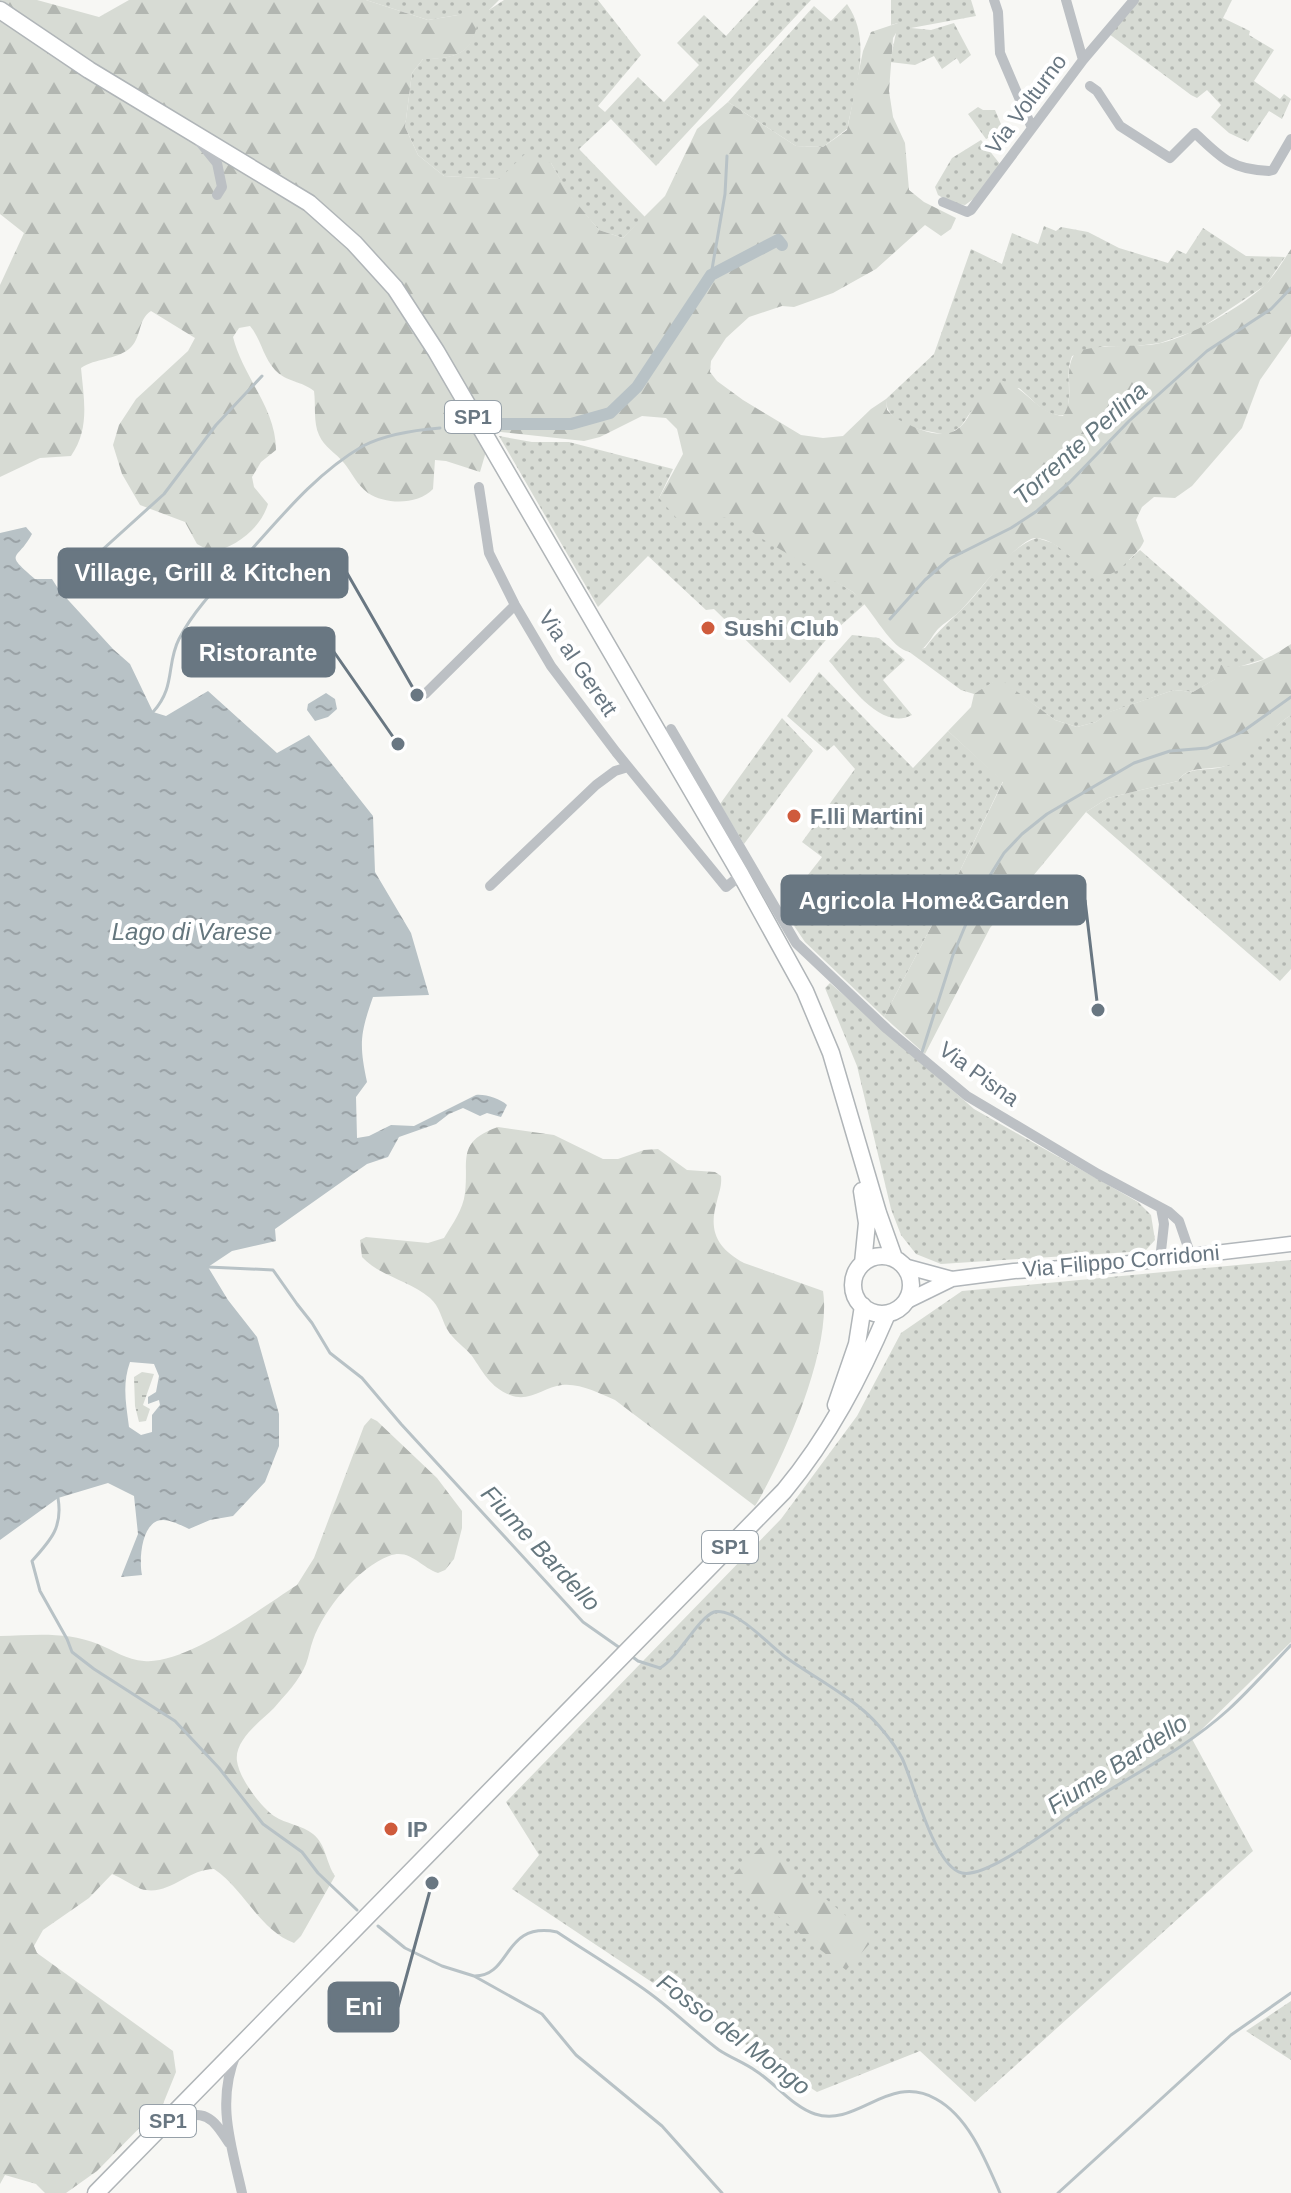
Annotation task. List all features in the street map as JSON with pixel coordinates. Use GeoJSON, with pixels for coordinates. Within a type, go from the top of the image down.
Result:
{"type":"FeatureCollection","features":[{"type":"Feature","properties":{"kind":"main road","name":"SP1"},"geometry":{"type":"LineString","coordinates":[[0,10],[89,70],[309,203],[354,243],[395,288],[436,351],[741,875],[805,991],[831,1053],[899,1262],[911,1283],[907,1301]]}},
{"type":"Feature","properties":{"kind":"main road","name":"SP1"},"geometry":{"type":"LineString","coordinates":[[824,1437],[857,1344],[863,1306],[854,1293],[853,1285],[854,1277],[863,1263],[867,1223],[853,1126]]}},
{"type":"Feature","properties":{"kind":"main road"},"geometry":{"type":"LineString","coordinates":[[863,1263],[877,1256],[899,1262]]}},
{"type":"Feature","properties":{"kind":"main road"},"geometry":{"type":"LineString","coordinates":[[863,1306],[874,1313],[887,1314],[907,1301]]}},
{"type":"Feature","properties":{"kind":"main road","name":"SP1"},"geometry":{"type":"LineString","coordinates":[[96,2193],[784,1491],[808,1463],[856,1385],[887,1314]]}},
{"type":"Feature","properties":{"kind":"street"},"geometry":{"type":"LineString","coordinates":[[994,0],[998,12],[1000,53],[1032,128]]}},
{"type":"Feature","properties":{"kind":"street"},"geometry":{"type":"LineString","coordinates":[[1066,0],[1083,60]]}},
{"type":"Feature","properties":{"kind":"street","name":"Via Volturno"},"geometry":{"type":"LineString","coordinates":[[943,202],[967,212],[971,210],[1083,60],[1134,0]]}},
{"type":"Feature","properties":{"kind":"street"},"geometry":{"type":"LineString","coordinates":[[1074,73],[1097,91],[1120,126],[1170,158],[1195,133],[1215,152],[1241,169],[1269,171],[1273,170],[1291,139]]}},
{"type":"Feature","properties":{"kind":"street"},"geometry":{"type":"LineString","coordinates":[[189,130],[217,163],[222,183],[217,195]]}},
{"type":"Feature","properties":{"kind":"street"},"geometry":{"type":"LineString","coordinates":[[479,487],[489,553],[515,605]]}},
{"type":"Feature","properties":{"kind":"street","name":"Via al Gerett"},"geometry":{"type":"LineString","coordinates":[[425,694],[515,605],[551,666],[726,887],[741,875]]}},
{"type":"Feature","properties":{"kind":"street","name":"Via Pisna"},"geometry":{"type":"LineString","coordinates":[[671,729],[796,943],[887,1029],[967,1096],[1179,1221],[1191,1256]]}},
{"type":"Feature","properties":{"kind":"street"},"geometry":{"type":"LineString","coordinates":[[490,886],[596,785],[615,771],[628,767]]}},
{"type":"Feature","properties":{"kind":"street"},"geometry":{"type":"LineString","coordinates":[[1160,1260],[1164,1224],[1161,1208]]}},
{"type":"Feature","properties":{"kind":"street","name":"Via Filippo Corridoni"},"geometry":{"type":"LineString","coordinates":[[907,1301],[952,1279],[1160,1260],[1291,1244]]}},
{"type":"Feature","properties":{"kind":"street","name":"Via Filippo Corridoni"},"geometry":{"type":"LineString","coordinates":[[899,1262],[952,1279]]}},
{"type":"Feature","properties":{"kind":"street"},"geometry":{"type":"LineString","coordinates":[[238,2048],[226,2085],[226,2109],[242,2193]]}},
{"type":"Feature","properties":{"kind":"street"},"geometry":{"type":"LineString","coordinates":[[172,2117],[196,2114],[215,2120],[232,2148]]}},
{"type":"Feature","properties":{"kind":"green space"},"geometry":{"type":"Polygon","coordinates":[[[0,0],[37,0],[99,17],[129,0],[366,0],[428,20],[458,15],[480,17],[466,49],[446,58],[423,59],[412,73],[405,127],[418,155],[444,176],[499,179],[526,153],[551,163],[569,194],[599,230],[623,238],[665,196],[697,129],[728,102],[796,146],[823,147],[847,130],[863,51],[871,32],[898,23],[899,28],[893,38],[889,91],[893,117],[905,143],[909,190],[924,202],[956,218],[951,229],[941,236],[925,225],[876,269],[833,293],[794,307],[782,306],[749,317],[726,338],[711,361],[710,372],[717,381],[801,435],[823,438],[843,436],[886,399],[887,410],[906,423],[939,434],[952,432],[962,425],[988,385],[999,380],[1016,387],[1045,410],[1063,416],[1069,400],[1070,367],[1076,352],[1156,344],[1198,329],[1229,312],[1265,285],[1291,249],[1291,336],[1260,380],[1242,428],[1192,486],[1175,498],[1154,497],[1142,507],[1136,520],[1144,541],[1125,564],[1112,573],[1101,575],[1090,572],[1048,541],[1028,540],[917,652],[899,647],[853,592],[731,517],[680,522],[659,498],[683,454],[677,429],[666,418],[642,416],[600,437],[584,441],[492,431],[480,472],[435,460],[433,489],[427,494],[402,502],[384,500],[364,490],[324,443],[316,425],[314,391],[275,370],[250,326],[239,328],[233,337],[275,435],[276,450],[261,462],[252,477],[254,487],[268,504],[260,521],[246,535],[230,546],[212,552],[197,544],[185,522],[140,505],[122,474],[113,445],[119,425],[136,399],[188,351],[195,338],[151,311],[143,319],[136,340],[129,349],[81,368],[83,425],[71,456],[40,458],[0,477],[0,285],[24,233],[0,214],[0,0]]]}},
{"type":"Feature","properties":{"kind":"green space"},"geometry":{"type":"Polygon","coordinates":[[[366,0],[499,0],[489,10],[504,0],[598,0],[641,55],[598,106],[605,112],[638,77],[664,102],[699,65],[677,43],[704,15],[726,36],[759,0],[811,0],[656,166],[611,119],[579,149],[645,217],[623,238],[599,230],[569,195],[551,163],[499,179],[444,176],[418,155],[405,127],[412,73],[423,59],[442,58],[464,50],[476,26],[458,15],[428,20],[366,0]]]}},
{"type":"Feature","properties":{"kind":"green space"},"geometry":{"type":"Polygon","coordinates":[[[891,0],[971,0],[976,16],[911,28],[931,30],[954,23],[971,55],[960,64],[957,58],[942,69],[934,56],[915,65],[890,62],[898,23],[891,25],[891,0]]]}},
{"type":"Feature","properties":{"kind":"green space"},"geometry":{"type":"Polygon","coordinates":[[[1138,0],[1232,0],[1223,18],[1250,31],[1249,35],[1274,50],[1254,81],[1280,99],[1284,94],[1291,99],[1282,119],[1269,111],[1248,142],[1229,133],[1211,117],[1221,105],[1207,90],[1197,98],[1191,95],[1109,34],[1138,0]]]}},
{"type":"Feature","properties":{"kind":"green space"},"geometry":{"type":"Polygon","coordinates":[[[847,4],[855,18],[861,49],[847,129],[823,147],[796,146],[728,102],[814,6],[831,21],[847,4]]]}},
{"type":"Feature","properties":{"kind":"green space"},"geometry":{"type":"Polygon","coordinates":[[[978,107],[995,110],[1003,129],[986,139],[968,114],[978,107]]]}},
{"type":"Feature","properties":{"kind":"green space"},"geometry":{"type":"Polygon","coordinates":[[[981,140],[1000,164],[979,195],[965,205],[951,203],[938,195],[935,187],[952,158],[981,140]]]}},
{"type":"Feature","properties":{"kind":"green space"},"geometry":{"type":"Polygon","coordinates":[[[1044,226],[1056,231],[1061,227],[1088,232],[1119,248],[1168,263],[1177,250],[1186,254],[1203,228],[1246,256],[1285,257],[1266,285],[1198,330],[1160,343],[1105,346],[1072,356],[1065,415],[1045,410],[1019,388],[979,400],[961,426],[948,435],[909,426],[892,415],[886,399],[934,354],[971,249],[1002,264],[1012,233],[1038,244],[1044,226]]]}},
{"type":"Feature","properties":{"kind":"green space"},"geometry":{"type":"Polygon","coordinates":[[[499,436],[532,442],[569,442],[673,469],[659,498],[731,516],[866,603],[830,635],[790,683],[714,609],[706,610],[648,556],[598,607],[499,436]]]}},
{"type":"Feature","properties":{"kind":"green space"},"geometry":{"type":"Polygon","coordinates":[[[1037,538],[1053,543],[1070,555],[1129,560],[1140,550],[1264,659],[1235,668],[1193,692],[1174,690],[1077,727],[1055,720],[999,679],[974,694],[961,690],[908,651],[925,648],[1008,557],[1037,538]]]}},
{"type":"Feature","properties":{"kind":"green space"},"geometry":{"type":"Polygon","coordinates":[[[852,635],[879,638],[905,660],[883,680],[912,715],[888,717],[877,711],[855,692],[829,661],[852,635]]]}},
{"type":"Feature","properties":{"kind":"green space"},"geometry":{"type":"Polygon","coordinates":[[[1291,644],[1291,715],[1248,754],[1232,764],[1195,770],[1182,775],[1178,781],[1108,798],[1086,812],[990,928],[925,1054],[884,1017],[1003,782],[948,731],[971,707],[974,694],[999,678],[1055,720],[1077,727],[1096,722],[1109,712],[1174,690],[1193,692],[1215,679],[1221,665],[1249,665],[1291,644]]]}},
{"type":"Feature","properties":{"kind":"green space"},"geometry":{"type":"Polygon","coordinates":[[[819,672],[913,768],[948,731],[1003,781],[884,1017],[805,942],[782,908],[822,857],[802,842],[855,769],[834,745],[827,751],[787,716],[819,672]]]}},
{"type":"Feature","properties":{"kind":"green space"},"geometry":{"type":"Polygon","coordinates":[[[1291,715],[1291,969],[1280,981],[1086,812],[1108,798],[1178,781],[1193,771],[1225,766],[1243,756],[1291,715]]]}},
{"type":"Feature","properties":{"kind":"green space"},"geometry":{"type":"Polygon","coordinates":[[[782,718],[813,751],[744,844],[720,804],[782,718]]]}},
{"type":"Feature","properties":{"kind":"green space"},"geometry":{"type":"Polygon","coordinates":[[[830,983],[974,1109],[1138,1202],[1151,1215],[1155,1240],[1145,1251],[941,1264],[916,1254],[901,1235],[891,1209],[857,1066],[825,988],[830,983]]]}},
{"type":"Feature","properties":{"kind":"green space"},"geometry":{"type":"Polygon","coordinates":[[[498,1127],[554,1135],[603,1159],[618,1159],[644,1150],[658,1149],[687,1170],[715,1172],[721,1176],[721,1186],[714,1212],[714,1230],[721,1245],[744,1263],[823,1291],[824,1315],[820,1342],[804,1402],[780,1460],[755,1506],[615,1400],[569,1385],[555,1386],[524,1397],[503,1392],[450,1333],[430,1298],[362,1257],[360,1240],[366,1237],[428,1243],[444,1238],[464,1199],[470,1146],[476,1139],[498,1127]]]}},
{"type":"Feature","properties":{"kind":"green space"},"geometry":{"type":"Polygon","coordinates":[[[1291,1260],[1291,1642],[1192,1739],[1253,1851],[975,2102],[920,2051],[817,2092],[512,1889],[539,1855],[506,1802],[781,1519],[857,1416],[901,1333],[962,1291],[1291,1260]]]}},
{"type":"Feature","properties":{"kind":"green space"},"geometry":{"type":"Polygon","coordinates":[[[142,1372],[154,1374],[143,1405],[150,1409],[146,1421],[139,1422],[134,1377],[142,1372]]]}},
{"type":"Feature","properties":{"kind":"green space"},"geometry":{"type":"Polygon","coordinates":[[[371,1418],[437,1478],[462,1511],[462,1528],[454,1559],[438,1573],[409,1556],[396,1554],[377,1562],[354,1580],[325,1615],[296,1682],[244,1738],[237,1753],[242,1775],[257,1799],[274,1816],[313,1834],[335,1876],[294,1943],[271,1929],[214,1869],[151,1890],[141,1889],[112,1874],[89,1898],[43,1930],[34,1946],[37,1953],[173,2051],[176,2072],[163,2104],[97,2171],[66,2193],[45,2193],[36,2184],[5,2175],[0,2184],[0,1636],[74,1637],[144,1661],[181,1654],[223,1633],[297,1585],[314,1558],[364,1426],[371,1418]]]}},
{"type":"Feature","properties":{"kind":"green space"},"geometry":{"type":"Polygon","coordinates":[[[762,1846],[874,1939],[846,1970],[730,1878],[762,1846]]]}},
{"type":"Feature","properties":{"kind":"green space"},"geometry":{"type":"Polygon","coordinates":[[[1291,2001],[1291,2060],[1246,2031],[1291,2001]]]}},
{"type":"Feature","properties":{"kind":"water","name":"Lago di Varese"},"geometry":{"type":"Polygon","coordinates":[[[26,527],[32,534],[16,560],[35,579],[52,579],[130,664],[153,712],[166,716],[208,691],[277,753],[309,735],[373,816],[375,872],[411,933],[429,995],[373,997],[362,1039],[367,1082],[356,1097],[357,1138],[369,1136],[391,1125],[414,1126],[476,1095],[493,1097],[507,1105],[501,1117],[487,1113],[480,1116],[463,1108],[436,1124],[399,1137],[388,1157],[367,1164],[275,1229],[276,1241],[232,1251],[208,1267],[228,1300],[257,1337],[279,1414],[279,1446],[265,1482],[233,1516],[210,1520],[189,1529],[165,1520],[152,1525],[142,1545],[142,1575],[121,1577],[138,1534],[134,1496],[108,1483],[58,1498],[0,1540],[0,533],[26,527]],[[130,1362],[126,1378],[129,1427],[141,1435],[152,1432],[152,1415],[160,1405],[159,1400],[148,1404],[148,1397],[156,1392],[159,1376],[154,1364],[130,1362]]]}},
{"type":"Feature","properties":{"kind":"water"},"geometry":{"type":"Polygon","coordinates":[[[326,693],[335,699],[337,709],[328,717],[315,721],[307,710],[308,704],[326,693]]]}},
{"type":"Feature","properties":{"kind":"waterway"},"geometry":{"type":"LineString","coordinates":[[711,275],[725,194],[727,156]]}},
{"type":"Feature","properties":{"kind":"waterway"},"geometry":{"type":"LineString","coordinates":[[494,424],[571,424],[610,413],[637,387],[711,275],[778,240],[782,245]]}},
{"type":"Feature","properties":{"kind":"waterway","name":"Torrente Perlina"},"geometry":{"type":"LineString","coordinates":[[890,619],[949,559],[1011,528],[1037,511],[1129,421],[1207,351],[1271,309],[1291,288]]}},
{"type":"Feature","properties":{"kind":"waterway"},"geometry":{"type":"LineString","coordinates":[[59,589],[164,494],[216,425],[262,376]]}},
{"type":"Feature","properties":{"kind":"waterway"},"geometry":{"type":"LineString","coordinates":[[153,712],[165,694],[175,648],[193,617],[299,497],[330,469],[363,446],[401,433],[440,428]]}},
{"type":"Feature","properties":{"kind":"waterway"},"geometry":{"type":"LineString","coordinates":[[922,1052],[953,955],[979,893],[1004,853],[1022,834],[1047,814],[1134,763],[1170,751],[1207,748],[1242,732],[1291,697]]}},
{"type":"Feature","properties":{"kind":"waterway","name":"Fiume Bardello"},"geometry":{"type":"LineString","coordinates":[[208,1267],[273,1270],[330,1353],[362,1378],[583,1622],[620,1648]]}},
{"type":"Feature","properties":{"kind":"waterway","name":"Fosso del Mongo"},"geometry":{"type":"LineString","coordinates":[[58,1498],[57,1525],[32,1561],[40,1591],[72,1652],[175,1721],[219,1768],[263,1824],[302,1852],[318,1873],[357,1910]]}},
{"type":"Feature","properties":{"kind":"waterway","name":"Fiume Bardello"},"geometry":{"type":"LineString","coordinates":[[630,1655],[660,1668],[714,1612],[739,1619],[784,1656],[855,1703],[880,1727],[902,1758],[942,1856],[962,1873],[974,1872],[1007,1858],[1195,1737],[1236,1702],[1291,1645]]}},
{"type":"Feature","properties":{"kind":"waterway"},"geometry":{"type":"LineString","coordinates":[[378,1926],[405,1948],[442,1966],[474,1976],[542,2014],[576,2055],[662,2126],[722,2193]]}},
{"type":"Feature","properties":{"kind":"waterway","name":"Fosso del Mongo"},"geometry":{"type":"LineString","coordinates":[[474,1976],[486,1974],[495,1968],[526,1934],[557,1932],[648,1992],[719,2050],[756,2071],[807,2111],[830,2116],[845,2114],[903,2092],[919,2092],[936,2099],[967,2128],[1000,2193]]}},
{"type":"Feature","properties":{"kind":"waterway","name":"Fosso del Mongo"},"geometry":{"type":"LineString","coordinates":[[1058,2193],[1231,2035],[1291,1993]]}},
{"type":"Feature","properties":{"kind":"place","name":"Sushi Club"},"geometry":{"type":"Point","coordinates":[708,628]}},
{"type":"Feature","properties":{"kind":"place","name":"Village, Grill & Kitchen"},"geometry":{"type":"Point","coordinates":[417,695]}},
{"type":"Feature","properties":{"kind":"place","name":"Ristorante"},"geometry":{"type":"Point","coordinates":[398,744]}},
{"type":"Feature","properties":{"kind":"place","name":"F.lli Martini"},"geometry":{"type":"Point","coordinates":[794,816]}},
{"type":"Feature","properties":{"kind":"place","name":"Agricola Home&Garden"},"geometry":{"type":"Point","coordinates":[1098,1010]}},
{"type":"Feature","properties":{"kind":"place","name":"IP"},"geometry":{"type":"Point","coordinates":[391,1829]}},
{"type":"Feature","properties":{"kind":"place","name":"Eni"},"geometry":{"type":"Point","coordinates":[432,1883]}}]}
